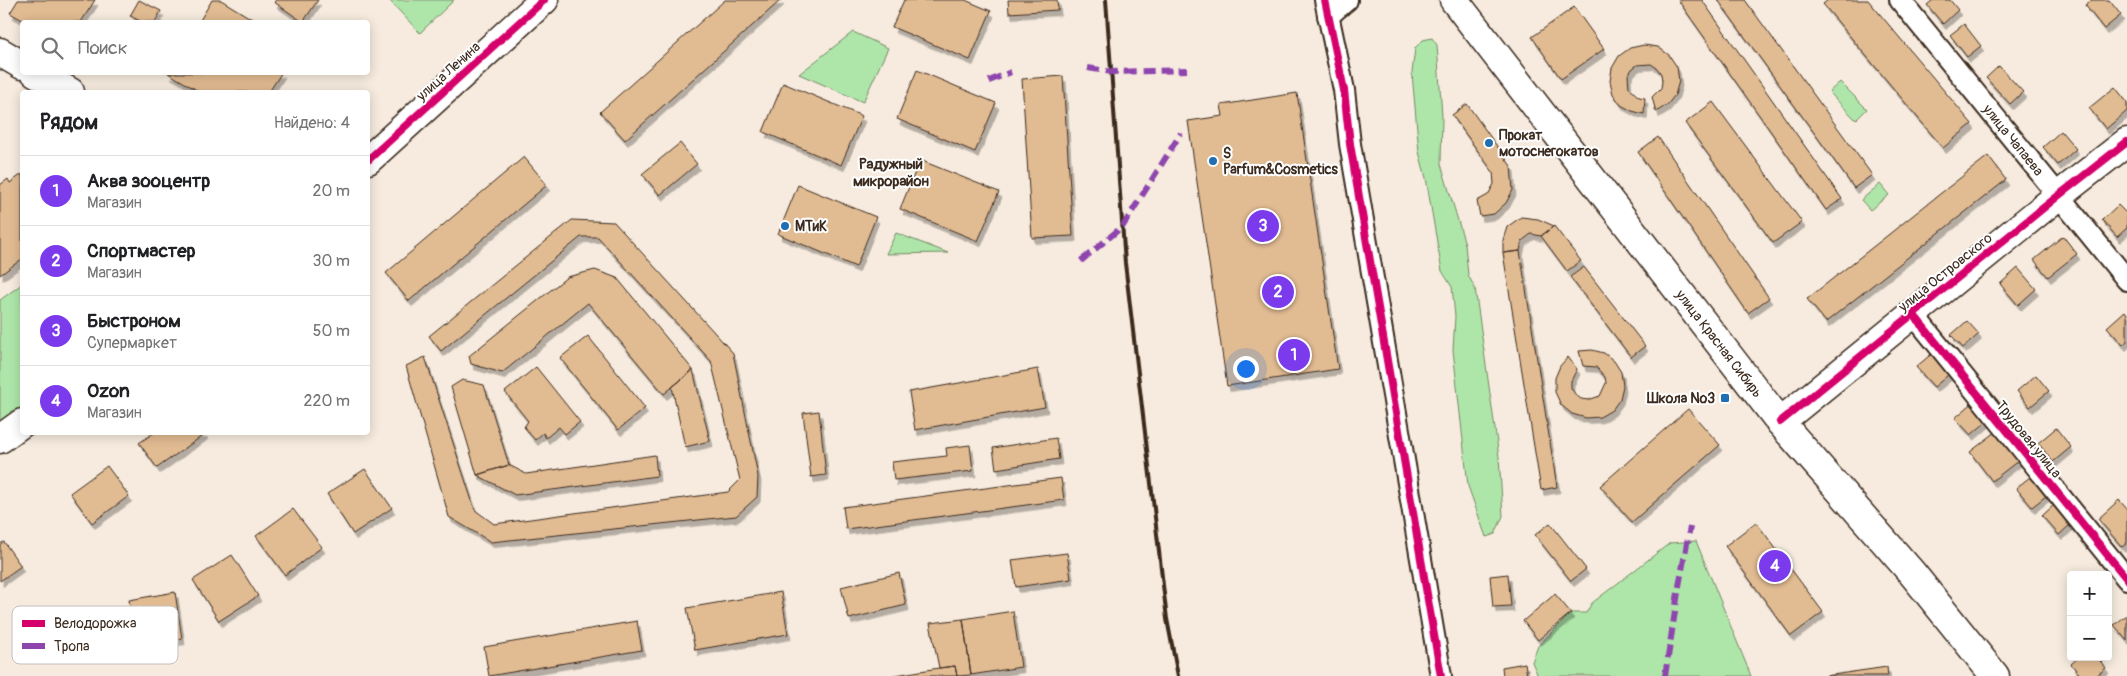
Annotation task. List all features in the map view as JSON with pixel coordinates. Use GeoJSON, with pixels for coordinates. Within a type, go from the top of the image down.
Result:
{"type":"FeatureCollection","features":[{"type":"Feature","properties":{"kind":"main road","name":"улица Ленина"},"geometry":{"type":"LineString","coordinates":[[370,158],[544,0]]}},
{"type":"Feature","properties":{"kind":"main road","name":"улица Красная Сибирь"},"geometry":{"type":"LineString","coordinates":[[1454,0],[1780,422],[1912,573],[1995,676]]}},
{"type":"Feature","properties":{"kind":"main road"},"geometry":{"type":"LineString","coordinates":[[0,52],[20,64]]}},
{"type":"Feature","properties":{"kind":"main road"},"geometry":{"type":"LineString","coordinates":[[40,75],[66,90]]}},
{"type":"Feature","properties":{"kind":"main road","name":"улица Островского"},"geometry":{"type":"LineString","coordinates":[[1780,422],[2127,142]]}},
{"type":"Feature","properties":{"kind":"main road"},"geometry":{"type":"LineString","coordinates":[[0,439],[20,424]]}},
{"type":"Feature","properties":{"kind":"street"},"geometry":{"type":"LineString","coordinates":[[1347,0],[1326,8],[1344,90],[1350,144],[1441,676]]}},
{"type":"Feature","properties":{"kind":"street","name":"улица Чапаева"},"geometry":{"type":"LineString","coordinates":[[1900,0],[2127,280]]}},
{"type":"Feature","properties":{"kind":"street","name":"Трудовая улица"},"geometry":{"type":"LineString","coordinates":[[1913,314],[2127,579]]}},
{"type":"Feature","properties":{"kind":"green space"},"geometry":{"type":"Polygon","coordinates":[[[389,0],[454,0],[420,33],[389,0]]]}},
{"type":"Feature","properties":{"kind":"green space"},"geometry":{"type":"Polygon","coordinates":[[[853,32],[888,48],[863,102],[799,74],[853,32]]]}},
{"type":"Feature","properties":{"kind":"green space"},"geometry":{"type":"Polygon","coordinates":[[[1432,38],[1437,45],[1442,116],[1441,164],[1465,244],[1468,275],[1475,288],[1499,457],[1503,516],[1495,534],[1486,537],[1468,486],[1453,350],[1455,316],[1452,287],[1442,271],[1426,178],[1419,152],[1412,73],[1415,48],[1423,40],[1432,38]]]}},
{"type":"Feature","properties":{"kind":"green space"},"geometry":{"type":"Polygon","coordinates":[[[1840,82],[1867,109],[1856,120],[1829,92],[1840,82]]]}},
{"type":"Feature","properties":{"kind":"green space"},"geometry":{"type":"Polygon","coordinates":[[[1880,184],[1889,195],[1870,210],[1861,200],[1880,184]]]}},
{"type":"Feature","properties":{"kind":"green space"},"geometry":{"type":"Polygon","coordinates":[[[896,233],[948,253],[886,254],[896,233]]]}},
{"type":"Feature","properties":{"kind":"green space"},"geometry":{"type":"Polygon","coordinates":[[[20,285],[20,409],[0,424],[0,300],[20,285]]]}},
{"type":"Feature","properties":{"kind":"green space"},"geometry":{"type":"Polygon","coordinates":[[[1696,541],[1751,676],[1538,676],[1532,662],[1538,646],[1571,613],[1586,613],[1592,603],[1670,543],[1696,541]]]}},
{"type":"Feature","properties":{"kind":"building"},"geometry":{"type":"Polygon","coordinates":[[[18,0],[95,0],[82,20],[22,20],[10,13],[18,0]]]}},
{"type":"Feature","properties":{"kind":"building"},"geometry":{"type":"Polygon","coordinates":[[[139,0],[161,11],[156,20],[138,20],[130,16],[139,0]]]}},
{"type":"Feature","properties":{"kind":"building"},"geometry":{"type":"Polygon","coordinates":[[[212,0],[221,0],[254,20],[200,20],[212,0]]]}},
{"type":"Feature","properties":{"kind":"building"},"geometry":{"type":"Polygon","coordinates":[[[276,0],[318,0],[304,20],[300,20],[274,2],[276,0]]]}},
{"type":"Feature","properties":{"kind":"building"},"geometry":{"type":"Polygon","coordinates":[[[725,0],[781,0],[625,140],[600,112],[725,0]]]}},
{"type":"Feature","properties":{"kind":"building"},"geometry":{"type":"Polygon","coordinates":[[[904,0],[965,0],[991,11],[970,60],[892,27],[904,0]]]}},
{"type":"Feature","properties":{"kind":"building"},"geometry":{"type":"Polygon","coordinates":[[[1008,0],[1057,0],[1058,10],[1009,13],[1008,0]]]}},
{"type":"Feature","properties":{"kind":"building"},"geometry":{"type":"Polygon","coordinates":[[[1678,0],[1702,0],[1842,199],[1826,210],[1678,0]]]}},
{"type":"Feature","properties":{"kind":"building"},"geometry":{"type":"Polygon","coordinates":[[[1718,0],[1745,0],[1872,175],[1854,188],[1718,0]]]}},
{"type":"Feature","properties":{"kind":"building"},"geometry":{"type":"Polygon","coordinates":[[[1828,0],[1868,0],[1972,124],[1943,148],[1823,4],[1828,0]]]}},
{"type":"Feature","properties":{"kind":"building"},"geometry":{"type":"Polygon","coordinates":[[[1933,0],[1950,0],[1958,10],[1943,24],[1927,5],[1933,0]]]}},
{"type":"Feature","properties":{"kind":"building"},"geometry":{"type":"Polygon","coordinates":[[[2092,0],[2109,0],[2121,15],[2104,29],[2085,5],[2092,0]]]}},
{"type":"Feature","properties":{"kind":"building"},"geometry":{"type":"Polygon","coordinates":[[[1574,7],[1604,49],[1561,79],[1532,37],[1574,7]]]}},
{"type":"Feature","properties":{"kind":"building"},"geometry":{"type":"Polygon","coordinates":[[[1964,24],[1981,46],[1967,57],[1950,35],[1964,24]]]}},
{"type":"Feature","properties":{"kind":"building"},"geometry":{"type":"Polygon","coordinates":[[[1644,45],[1658,47],[1669,55],[1677,67],[1679,81],[1675,95],[1667,105],[1656,112],[1652,97],[1661,88],[1661,74],[1651,64],[1637,65],[1632,69],[1628,75],[1629,88],[1639,97],[1645,98],[1644,114],[1632,111],[1621,105],[1613,94],[1610,81],[1612,68],[1619,56],[1630,48],[1644,45]]]}},
{"type":"Feature","properties":{"kind":"building"},"geometry":{"type":"Polygon","coordinates":[[[1999,66],[2023,92],[2010,104],[1986,78],[1999,66]]]}},
{"type":"Feature","properties":{"kind":"building"},"geometry":{"type":"Polygon","coordinates":[[[917,70],[996,103],[975,152],[897,119],[917,70]]]}},
{"type":"Feature","properties":{"kind":"building"},"geometry":{"type":"Polygon","coordinates":[[[171,75],[280,75],[270,90],[197,90],[171,75]]]}},
{"type":"Feature","properties":{"kind":"building"},"geometry":{"type":"Polygon","coordinates":[[[1063,76],[1073,236],[1032,238],[1022,79],[1063,76]]]}},
{"type":"Feature","properties":{"kind":"building"},"geometry":{"type":"Polygon","coordinates":[[[783,83],[862,116],[841,165],[763,132],[783,83]]]}},
{"type":"Feature","properties":{"kind":"building"},"geometry":{"type":"Polygon","coordinates":[[[2115,87],[2127,102],[2127,111],[2106,129],[2089,108],[2115,87]]]}},
{"type":"Feature","properties":{"kind":"building"},"geometry":{"type":"Polygon","coordinates":[[[1297,93],[1338,369],[1227,386],[1188,121],[1223,116],[1221,105],[1297,93]]]}},
{"type":"Feature","properties":{"kind":"building"},"geometry":{"type":"Polygon","coordinates":[[[1713,102],[1802,222],[1773,243],[1685,123],[1713,102]]]}},
{"type":"Feature","properties":{"kind":"building"},"geometry":{"type":"Polygon","coordinates":[[[1467,104],[1511,166],[1513,190],[1506,203],[1494,214],[1480,216],[1477,201],[1488,195],[1494,184],[1493,172],[1452,115],[1467,104]]]}},
{"type":"Feature","properties":{"kind":"building"},"geometry":{"type":"Polygon","coordinates":[[[2061,131],[2076,149],[2058,165],[2043,147],[2061,131]]]}},
{"type":"Feature","properties":{"kind":"building"},"geometry":{"type":"Polygon","coordinates":[[[1658,137],[1769,298],[1748,313],[1638,152],[1658,137]]]}},
{"type":"Feature","properties":{"kind":"building"},"geometry":{"type":"Polygon","coordinates":[[[680,143],[697,164],[660,195],[642,174],[680,143]]]}},
{"type":"Feature","properties":{"kind":"building"},"geometry":{"type":"Polygon","coordinates":[[[1988,156],[2006,180],[1826,322],[1807,299],[1988,156]]]}},
{"type":"Feature","properties":{"kind":"building"},"geometry":{"type":"Polygon","coordinates":[[[524,157],[547,185],[409,301],[386,273],[524,157]]]}},
{"type":"Feature","properties":{"kind":"building"},"geometry":{"type":"Polygon","coordinates":[[[920,160],[999,192],[978,241],[900,209],[920,160]]]}},
{"type":"Feature","properties":{"kind":"building"},"geometry":{"type":"Polygon","coordinates":[[[20,176],[20,260],[0,275],[0,185],[8,179],[10,183],[20,176]]]}},
{"type":"Feature","properties":{"kind":"building"},"geometry":{"type":"Polygon","coordinates":[[[798,185],[876,217],[856,267],[778,234],[798,185]]]}},
{"type":"Feature","properties":{"kind":"building"},"geometry":{"type":"Polygon","coordinates":[[[2118,205],[2127,214],[2127,228],[2117,237],[2102,220],[2118,205]]]}},
{"type":"Feature","properties":{"kind":"building"},"geometry":{"type":"Polygon","coordinates":[[[1521,217],[1538,219],[1554,226],[1541,236],[1531,234],[1522,241],[1520,251],[1503,253],[1503,240],[1507,227],[1521,217]]]}},
{"type":"Feature","properties":{"kind":"building"},"geometry":{"type":"Polygon","coordinates":[[[572,220],[614,222],[733,353],[758,476],[757,497],[736,516],[491,542],[449,517],[406,366],[425,357],[475,510],[494,524],[728,492],[740,480],[711,361],[598,237],[581,237],[441,351],[429,336],[572,220]]]}},
{"type":"Feature","properties":{"kind":"building"},"geometry":{"type":"Polygon","coordinates":[[[1554,226],[1581,261],[1567,271],[1541,236],[1554,226]]]}},
{"type":"Feature","properties":{"kind":"building"},"geometry":{"type":"Polygon","coordinates":[[[2063,236],[2077,254],[2048,277],[2034,260],[2063,236]]]}},
{"type":"Feature","properties":{"kind":"building"},"geometry":{"type":"Polygon","coordinates":[[[1520,251],[1557,487],[1541,490],[1503,253],[1520,251]]]}},
{"type":"Feature","properties":{"kind":"building"},"geometry":{"type":"Polygon","coordinates":[[[1584,267],[1645,346],[1631,357],[1570,277],[1584,267]]]}},
{"type":"Feature","properties":{"kind":"building"},"geometry":{"type":"Polygon","coordinates":[[[2018,268],[2036,289],[2018,305],[2000,284],[2018,268]]]}},
{"type":"Feature","properties":{"kind":"building"},"geometry":{"type":"Polygon","coordinates":[[[595,270],[617,278],[693,370],[664,394],[588,303],[502,373],[471,364],[469,356],[567,277],[595,270]]]}},
{"type":"Feature","properties":{"kind":"building"},"geometry":{"type":"Polygon","coordinates":[[[2125,311],[2127,314],[2127,341],[2123,345],[2107,327],[2125,311]]]}},
{"type":"Feature","properties":{"kind":"building"},"geometry":{"type":"Polygon","coordinates":[[[1967,321],[1979,334],[1963,348],[1951,335],[1967,321]]]}},
{"type":"Feature","properties":{"kind":"building"},"geometry":{"type":"Polygon","coordinates":[[[588,336],[645,408],[618,430],[560,358],[588,336]]]}},
{"type":"Feature","properties":{"kind":"building"},"geometry":{"type":"Polygon","coordinates":[[[1592,350],[1604,353],[1614,361],[1621,372],[1623,386],[1620,399],[1612,410],[1600,417],[1586,418],[1572,414],[1561,405],[1555,392],[1555,378],[1560,366],[1568,357],[1577,369],[1571,381],[1571,388],[1575,394],[1581,399],[1588,400],[1600,396],[1606,383],[1605,377],[1596,367],[1583,366],[1579,351],[1592,350]]]}},
{"type":"Feature","properties":{"kind":"building"},"geometry":{"type":"Polygon","coordinates":[[[1935,351],[1953,371],[1934,387],[1916,367],[1935,351]]]}},
{"type":"Feature","properties":{"kind":"building"},"geometry":{"type":"Polygon","coordinates":[[[536,367],[580,422],[565,434],[559,427],[546,438],[543,433],[535,440],[524,427],[528,421],[505,392],[536,367]]]}},
{"type":"Feature","properties":{"kind":"building"},"geometry":{"type":"Polygon","coordinates":[[[1038,369],[1045,407],[915,430],[909,392],[1038,369]]]}},
{"type":"Feature","properties":{"kind":"building"},"geometry":{"type":"Polygon","coordinates":[[[693,370],[710,441],[685,447],[672,387],[693,370]]]}},
{"type":"Feature","properties":{"kind":"building"},"geometry":{"type":"Polygon","coordinates":[[[2036,375],[2049,391],[2030,407],[2017,391],[2036,375]]]}},
{"type":"Feature","properties":{"kind":"building"},"geometry":{"type":"Polygon","coordinates":[[[462,380],[484,385],[509,465],[477,475],[451,387],[462,380]]]}},
{"type":"Feature","properties":{"kind":"building"},"geometry":{"type":"Polygon","coordinates":[[[1977,399],[1992,417],[1971,435],[1955,418],[1977,399]]]}},
{"type":"Feature","properties":{"kind":"building"},"geometry":{"type":"Polygon","coordinates":[[[1688,409],[1720,445],[1632,522],[1600,486],[1688,409]]]}},
{"type":"Feature","properties":{"kind":"building"},"geometry":{"type":"Polygon","coordinates":[[[819,411],[826,475],[811,477],[803,413],[819,411]]]}},
{"type":"Feature","properties":{"kind":"building"},"geometry":{"type":"Polygon","coordinates":[[[2001,428],[2023,457],[1992,481],[1970,452],[2001,428]]]}},
{"type":"Feature","properties":{"kind":"building"},"geometry":{"type":"Polygon","coordinates":[[[2056,428],[2071,447],[2053,462],[2038,443],[2056,428]]]}},
{"type":"Feature","properties":{"kind":"building"},"geometry":{"type":"Polygon","coordinates":[[[151,435],[204,435],[157,468],[139,443],[151,435]]]}},
{"type":"Feature","properties":{"kind":"building"},"geometry":{"type":"Polygon","coordinates":[[[1056,438],[1059,459],[996,469],[993,448],[1056,438]]]}},
{"type":"Feature","properties":{"kind":"building"},"geometry":{"type":"Polygon","coordinates":[[[970,445],[973,471],[894,480],[892,462],[947,456],[946,448],[970,445]]]}},
{"type":"Feature","properties":{"kind":"building"},"geometry":{"type":"Polygon","coordinates":[[[655,455],[657,476],[515,495],[477,475],[509,465],[526,474],[655,455]]]}},
{"type":"Feature","properties":{"kind":"building"},"geometry":{"type":"Polygon","coordinates":[[[107,466],[129,496],[92,523],[70,493],[107,466]]]}},
{"type":"Feature","properties":{"kind":"building"},"geometry":{"type":"Polygon","coordinates":[[[365,469],[392,508],[353,534],[327,494],[365,469]]]}},
{"type":"Feature","properties":{"kind":"building"},"geometry":{"type":"Polygon","coordinates":[[[2035,473],[2051,492],[2032,507],[2016,488],[2035,473]]]}},
{"type":"Feature","properties":{"kind":"building"},"geometry":{"type":"Polygon","coordinates":[[[1061,478],[1064,500],[846,529],[843,507],[1061,478]]]}},
{"type":"Feature","properties":{"kind":"building"},"geometry":{"type":"Polygon","coordinates":[[[2119,500],[2127,509],[2127,543],[2122,547],[2098,519],[2119,500]]]}},
{"type":"Feature","properties":{"kind":"building"},"geometry":{"type":"Polygon","coordinates":[[[2056,503],[2073,522],[2059,535],[2042,516],[2056,503]]]}},
{"type":"Feature","properties":{"kind":"building"},"geometry":{"type":"Polygon","coordinates":[[[293,509],[322,547],[285,575],[256,536],[293,509]]]}},
{"type":"Feature","properties":{"kind":"building"},"geometry":{"type":"Polygon","coordinates":[[[1756,522],[1823,612],[1791,636],[1725,546],[1756,522]]]}},
{"type":"Feature","properties":{"kind":"building"},"geometry":{"type":"Polygon","coordinates":[[[1550,523],[1586,569],[1571,581],[1535,535],[1550,523]]]}},
{"type":"Feature","properties":{"kind":"building"},"geometry":{"type":"Polygon","coordinates":[[[4,542],[21,566],[0,581],[0,544],[4,542]]]}},
{"type":"Feature","properties":{"kind":"building"},"geometry":{"type":"Polygon","coordinates":[[[1067,553],[1071,579],[1016,587],[1012,560],[1067,553]]]}},
{"type":"Feature","properties":{"kind":"building"},"geometry":{"type":"Polygon","coordinates":[[[232,555],[258,596],[219,621],[193,580],[232,555]]]}},
{"type":"Feature","properties":{"kind":"building"},"geometry":{"type":"Polygon","coordinates":[[[899,573],[906,605],[849,619],[841,587],[899,573]]]}},
{"type":"Feature","properties":{"kind":"building"},"geometry":{"type":"Polygon","coordinates":[[[1508,574],[1511,606],[1493,607],[1490,576],[1508,574]]]}},
{"type":"Feature","properties":{"kind":"building"},"geometry":{"type":"Polygon","coordinates":[[[175,592],[177,606],[130,606],[129,600],[175,592]]]}},
{"type":"Feature","properties":{"kind":"building"},"geometry":{"type":"Polygon","coordinates":[[[781,592],[788,634],[695,650],[687,608],[781,592]]]}},
{"type":"Feature","properties":{"kind":"building"},"geometry":{"type":"Polygon","coordinates":[[[1555,594],[1571,613],[1538,640],[1523,621],[1555,594]]]}},
{"type":"Feature","properties":{"kind":"building"},"geometry":{"type":"Polygon","coordinates":[[[1013,611],[1021,667],[971,675],[963,619],[1013,611]]]}},
{"type":"Feature","properties":{"kind":"building"},"geometry":{"type":"Polygon","coordinates":[[[178,612],[182,639],[178,640],[178,612]]]}},
{"type":"Feature","properties":{"kind":"building"},"geometry":{"type":"Polygon","coordinates":[[[2127,615],[2127,641],[2114,625],[2127,615]]]}},
{"type":"Feature","properties":{"kind":"building"},"geometry":{"type":"Polygon","coordinates":[[[963,619],[971,675],[957,676],[955,666],[939,668],[930,623],[963,619]]]}},
{"type":"Feature","properties":{"kind":"building"},"geometry":{"type":"Polygon","coordinates":[[[637,621],[642,650],[489,676],[484,647],[637,621]]]}},
{"type":"Feature","properties":{"kind":"building"},"geometry":{"type":"Polygon","coordinates":[[[2074,661],[2100,661],[2106,668],[2096,676],[2081,676],[2071,664],[2074,661]]]}},
{"type":"Feature","properties":{"kind":"building"},"geometry":{"type":"Polygon","coordinates":[[[1525,663],[1527,676],[1503,676],[1502,667],[1525,663]]]}},
{"type":"Feature","properties":{"kind":"building"},"geometry":{"type":"Polygon","coordinates":[[[955,666],[957,676],[889,676],[939,668],[955,666]]]}},
{"type":"Feature","properties":{"kind":"building"},"geometry":{"type":"Polygon","coordinates":[[[1887,667],[1888,676],[1825,676],[1887,667]]]}},
{"type":"Feature","properties":{"kind":"railway"},"geometry":{"type":"LineString","coordinates":[[1106,0],[1125,263],[1167,619],[1178,676]]}},
{"type":"Feature","properties":{"kind":"marked path"},"geometry":{"type":"LineString","coordinates":[[1088,68],[1112,72],[1187,70]]}},
{"type":"Feature","properties":{"kind":"marked path"},"geometry":{"type":"LineString","coordinates":[[989,81],[1011,72]]}},
{"type":"Feature","properties":{"kind":"marked path"},"geometry":{"type":"LineString","coordinates":[[1081,261],[1123,226],[1181,133]]}},
{"type":"Feature","properties":{"kind":"marked path"},"geometry":{"type":"LineString","coordinates":[[1665,676],[1690,527]]}},
{"type":"Feature","properties":{"kind":"cycle path"},"geometry":{"type":"LineString","coordinates":[[370,158],[544,0]]}},
{"type":"Feature","properties":{"kind":"cycle path"},"geometry":{"type":"LineString","coordinates":[[1325,0],[1344,90],[1350,144],[1441,676]]}},
{"type":"Feature","properties":{"kind":"cycle path"},"geometry":{"type":"LineString","coordinates":[[1780,422],[2127,142]]}},
{"type":"Feature","properties":{"kind":"cycle path"},"geometry":{"type":"LineString","coordinates":[[1913,314],[2127,579]]}},
{"type":"Feature","properties":{"kind":"place","name":"Прокат мотоснегокатов"},"geometry":{"type":"Point","coordinates":[1489,143]}},
{"type":"Feature","properties":{"kind":"place","name":"S Parfum&Cosmetics"},"geometry":{"type":"Point","coordinates":[1213,161]}},
{"type":"Feature","properties":{"kind":"place","name":"МТиК"},"geometry":{"type":"Point","coordinates":[785,226]}},
{"type":"Feature","properties":{"kind":"place","name":"Быстроном"},"geometry":{"type":"Point","coordinates":[1263,226]}},
{"type":"Feature","properties":{"kind":"place","name":"Спортмастер"},"geometry":{"type":"Point","coordinates":[1278,292]}},
{"type":"Feature","properties":{"kind":"place","name":"Аква зооцентр"},"geometry":{"type":"Point","coordinates":[1294,355]}},
{"type":"Feature","properties":{"kind":"place","name":"Школа №3"},"geometry":{"type":"Point","coordinates":[1725,398]}},
{"type":"Feature","properties":{"kind":"place","name":"Ozon"},"geometry":{"type":"Point","coordinates":[1775,566]}},
{"type":"Feature","properties":{"kind":"district","name":"Радужный микрорайон"},"geometry":{"type":"Point","coordinates":[891,172]}}]}
